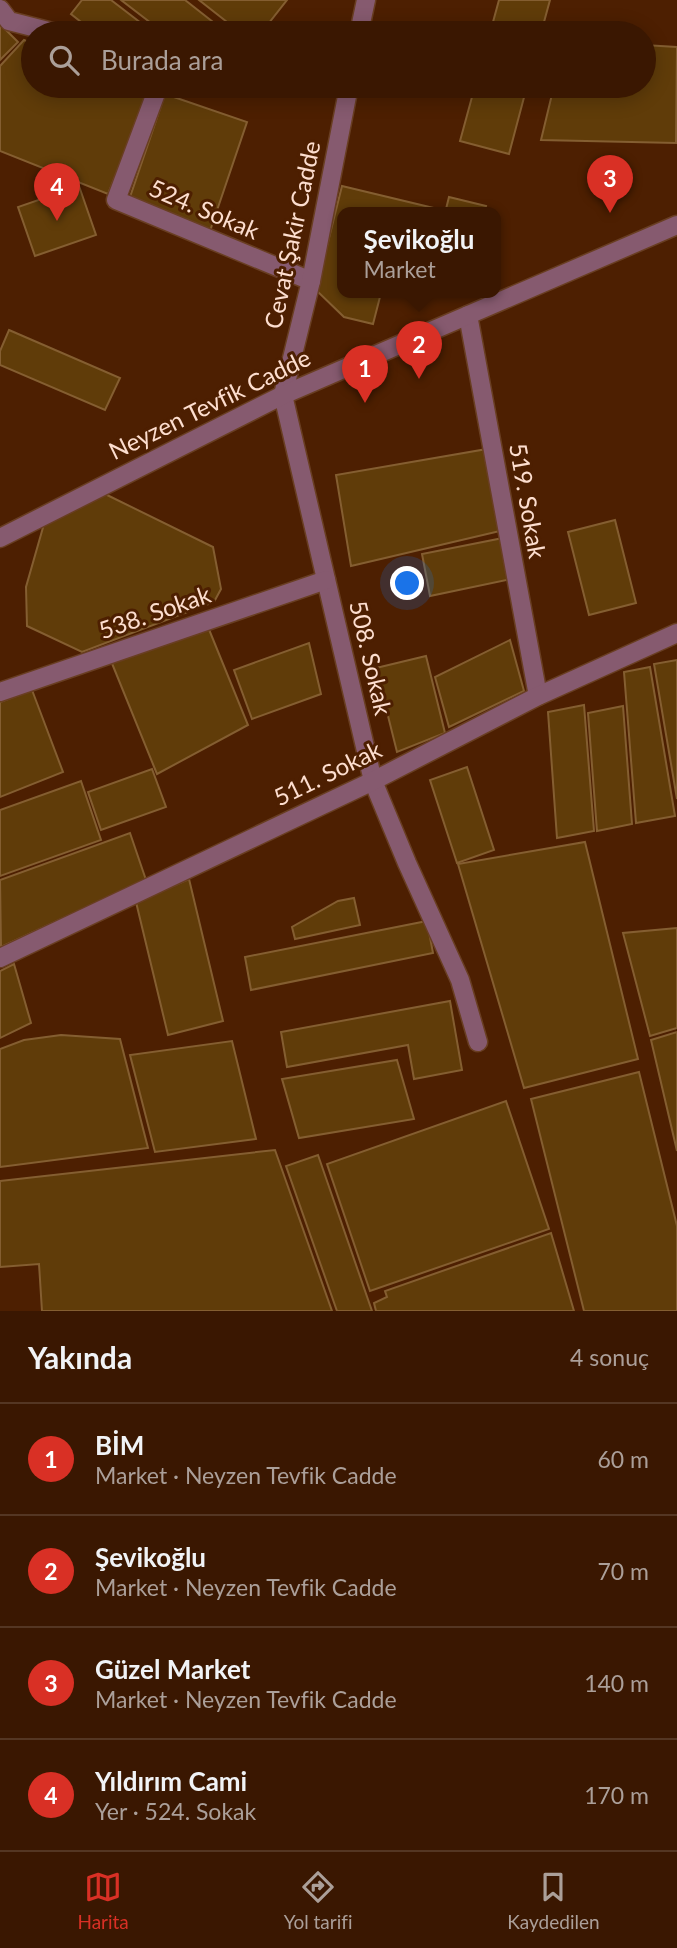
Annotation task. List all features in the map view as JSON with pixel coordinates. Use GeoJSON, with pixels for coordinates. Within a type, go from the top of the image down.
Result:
{"type":"FeatureCollection","features":[{"type":"Feature","properties":{"kind":"street"},"geometry":{"type":"LineString","coordinates":[[362,21],[366,0]]}},
{"type":"Feature","properties":{"kind":"street"},"geometry":{"type":"LineString","coordinates":[[0,9],[9,21],[21,24]]}},
{"type":"Feature","properties":{"kind":"street","name":"524. Sokak"},"geometry":{"type":"LineString","coordinates":[[154,98],[117,200],[311,281]]}},
{"type":"Feature","properties":{"kind":"street","name":"Cevat Şakir Cadde"},"geometry":{"type":"LineString","coordinates":[[283,395],[311,281],[347,98]]}},
{"type":"Feature","properties":{"kind":"street","name":"Neyzen Tevfik Cadde"},"geometry":{"type":"LineString","coordinates":[[0,538],[283,395],[677,225]]}},
{"type":"Feature","properties":{"kind":"street","name":"519. Sokak"},"geometry":{"type":"LineString","coordinates":[[468,315],[538,696]]}},
{"type":"Feature","properties":{"kind":"street","name":"508. Sokak"},"geometry":{"type":"LineString","coordinates":[[283,395],[373,780],[460,980],[478,1041]]}},
{"type":"Feature","properties":{"kind":"street","name":"538. Sokak"},"geometry":{"type":"LineString","coordinates":[[0,692],[326,580]]}},
{"type":"Feature","properties":{"kind":"street","name":"511. Sokak"},"geometry":{"type":"LineString","coordinates":[[0,958],[373,780],[538,696],[677,633]]}},
{"type":"Feature","properties":{"kind":"building"},"geometry":{"type":"Polygon","coordinates":[[[82,0],[111,0],[138,21],[80,21],[71,14],[82,0]]]}},
{"type":"Feature","properties":{"kind":"building"},"geometry":{"type":"Polygon","coordinates":[[[121,0],[185,0],[212,21],[148,21],[121,0]]]}},
{"type":"Feature","properties":{"kind":"building"},"geometry":{"type":"Polygon","coordinates":[[[199,0],[287,0],[270,21],[226,21],[199,0]]]}},
{"type":"Feature","properties":{"kind":"building"},"geometry":{"type":"Polygon","coordinates":[[[499,0],[550,0],[544,21],[493,21],[499,0]]]}},
{"type":"Feature","properties":{"kind":"building"},"geometry":{"type":"Polygon","coordinates":[[[0,24],[18,42],[0,60],[0,24]]]}},
{"type":"Feature","properties":{"kind":"building"},"geometry":{"type":"Polygon","coordinates":[[[21,43],[21,98],[147,98],[108,194],[0,151],[0,66],[21,43]]]}},
{"type":"Feature","properties":{"kind":"building"},"geometry":{"type":"Polygon","coordinates":[[[656,46],[677,47],[676,143],[541,140],[551,98],[656,98],[656,46]]]}},
{"type":"Feature","properties":{"kind":"building"},"geometry":{"type":"Polygon","coordinates":[[[164,98],[177,98],[247,122],[210,231],[128,203],[164,98]]]}},
{"type":"Feature","properties":{"kind":"building"},"geometry":{"type":"Polygon","coordinates":[[[472,98],[524,98],[509,154],[460,141],[472,98]]]}},
{"type":"Feature","properties":{"kind":"building"},"geometry":{"type":"Polygon","coordinates":[[[79,186],[96,235],[35,256],[18,207],[79,186]]]}},
{"type":"Feature","properties":{"kind":"building"},"geometry":{"type":"Polygon","coordinates":[[[342,186],[430,207],[337,207],[337,298],[380,298],[373,324],[344,317],[316,290],[342,186]]]}},
{"type":"Feature","properties":{"kind":"building"},"geometry":{"type":"Polygon","coordinates":[[[449,197],[486,206],[486,207],[446,207],[449,197]]]}},
{"type":"Feature","properties":{"kind":"building"},"geometry":{"type":"Polygon","coordinates":[[[9,330],[120,378],[105,410],[0,365],[0,351],[9,330]]]}},
{"type":"Feature","properties":{"kind":"building"},"geometry":{"type":"Polygon","coordinates":[[[487,449],[500,531],[351,566],[336,475],[487,449]]]}},
{"type":"Feature","properties":{"kind":"building"},"geometry":{"type":"Polygon","coordinates":[[[105,494],[213,547],[221,589],[214,602],[82,652],[27,626],[26,587],[44,524],[105,494]]]}},
{"type":"Feature","properties":{"kind":"building"},"geometry":{"type":"Polygon","coordinates":[[[615,520],[636,603],[589,615],[568,532],[615,520]]]}},
{"type":"Feature","properties":{"kind":"building"},"geometry":{"type":"Polygon","coordinates":[[[503,538],[511,579],[430,596],[422,554],[503,538]]]}},
{"type":"Feature","properties":{"kind":"building"},"geometry":{"type":"Polygon","coordinates":[[[208,627],[248,725],[157,774],[111,661],[208,627]]]}},
{"type":"Feature","properties":{"kind":"building"},"geometry":{"type":"Polygon","coordinates":[[[510,640],[524,691],[449,727],[435,677],[510,640]]]}},
{"type":"Feature","properties":{"kind":"building"},"geometry":{"type":"Polygon","coordinates":[[[309,643],[321,694],[252,719],[234,670],[309,643]]]}},
{"type":"Feature","properties":{"kind":"building"},"geometry":{"type":"Polygon","coordinates":[[[426,656],[445,733],[397,752],[376,668],[426,656]]]}},
{"type":"Feature","properties":{"kind":"building"},"geometry":{"type":"Polygon","coordinates":[[[677,660],[677,799],[654,664],[677,660]]]}},
{"type":"Feature","properties":{"kind":"building"},"geometry":{"type":"Polygon","coordinates":[[[650,667],[675,816],[636,823],[624,672],[650,667]]]}},
{"type":"Feature","properties":{"kind":"building"},"geometry":{"type":"Polygon","coordinates":[[[32,690],[63,772],[0,797],[0,702],[32,690]]]}},
{"type":"Feature","properties":{"kind":"building"},"geometry":{"type":"Polygon","coordinates":[[[584,705],[594,831],[557,838],[548,712],[584,705]]]}},
{"type":"Feature","properties":{"kind":"building"},"geometry":{"type":"Polygon","coordinates":[[[623,706],[632,824],[597,831],[588,713],[623,706]]]}},
{"type":"Feature","properties":{"kind":"building"},"geometry":{"type":"Polygon","coordinates":[[[467,767],[494,850],[457,863],[430,780],[467,767]]]}},
{"type":"Feature","properties":{"kind":"building"},"geometry":{"type":"Polygon","coordinates":[[[152,769],[166,807],[101,830],[88,792],[152,769]]]}},
{"type":"Feature","properties":{"kind":"building"},"geometry":{"type":"Polygon","coordinates":[[[81,781],[101,840],[0,876],[0,810],[81,781]]]}},
{"type":"Feature","properties":{"kind":"building"},"geometry":{"type":"Polygon","coordinates":[[[130,833],[146,880],[1,947],[0,880],[130,833]]]}},
{"type":"Feature","properties":{"kind":"building"},"geometry":{"type":"Polygon","coordinates":[[[585,842],[638,1059],[524,1088],[458,864],[585,842]]]}},
{"type":"Feature","properties":{"kind":"building"},"geometry":{"type":"Polygon","coordinates":[[[189,879],[223,1021],[168,1035],[136,902],[189,879]]]}},
{"type":"Feature","properties":{"kind":"building"},"geometry":{"type":"Polygon","coordinates":[[[354,898],[360,925],[295,939],[292,927],[338,901],[354,898]]]}},
{"type":"Feature","properties":{"kind":"building"},"geometry":{"type":"Polygon","coordinates":[[[427,921],[433,953],[251,990],[245,957],[427,921]]]}},
{"type":"Feature","properties":{"kind":"building"},"geometry":{"type":"Polygon","coordinates":[[[677,928],[677,1028],[650,1036],[623,933],[677,928]]]}},
{"type":"Feature","properties":{"kind":"building"},"geometry":{"type":"Polygon","coordinates":[[[14,964],[31,1023],[0,1038],[0,971],[14,964]]]}},
{"type":"Feature","properties":{"kind":"building"},"geometry":{"type":"Polygon","coordinates":[[[450,1001],[462,1070],[414,1079],[408,1045],[287,1067],[281,1032],[450,1001]]]}},
{"type":"Feature","properties":{"kind":"building"},"geometry":{"type":"Polygon","coordinates":[[[677,1032],[677,1151],[651,1040],[677,1032]]]}},
{"type":"Feature","properties":{"kind":"building"},"geometry":{"type":"Polygon","coordinates":[[[61,1035],[120,1039],[148,1148],[0,1167],[0,1049],[24,1040],[61,1035]]]}},
{"type":"Feature","properties":{"kind":"building"},"geometry":{"type":"Polygon","coordinates":[[[232,1041],[256,1139],[155,1152],[130,1055],[232,1041]]]}},
{"type":"Feature","properties":{"kind":"building"},"geometry":{"type":"Polygon","coordinates":[[[397,1060],[414,1119],[299,1138],[282,1079],[397,1060]]]}},
{"type":"Feature","properties":{"kind":"building"},"geometry":{"type":"Polygon","coordinates":[[[639,1072],[677,1226],[677,1311],[584,1311],[531,1099],[639,1072]]]}},
{"type":"Feature","properties":{"kind":"building"},"geometry":{"type":"Polygon","coordinates":[[[506,1101],[549,1229],[370,1291],[327,1164],[506,1101]]]}},
{"type":"Feature","properties":{"kind":"building"},"geometry":{"type":"Polygon","coordinates":[[[275,1150],[332,1311],[42,1311],[39,1264],[0,1267],[0,1181],[275,1150]]]}},
{"type":"Feature","properties":{"kind":"building"},"geometry":{"type":"Polygon","coordinates":[[[318,1155],[372,1311],[337,1311],[286,1166],[318,1155]]]}},
{"type":"Feature","properties":{"kind":"building"},"geometry":{"type":"Polygon","coordinates":[[[551,1233],[574,1311],[376,1311],[374,1303],[387,1297],[385,1291],[551,1233]]]}},
{"type":"Feature","properties":{"kind":"place","name":"Güzel Market"},"geometry":{"type":"Point","coordinates":[610,213]}},
{"type":"Feature","properties":{"kind":"place","name":"Yıldırım Cami"},"geometry":{"type":"Point","coordinates":[57,221]}},
{"type":"Feature","properties":{"kind":"place","name":"Şevikoğlu"},"geometry":{"type":"Point","coordinates":[419,379]}},
{"type":"Feature","properties":{"kind":"place","name":"BİM"},"geometry":{"type":"Point","coordinates":[365,403]}}]}
